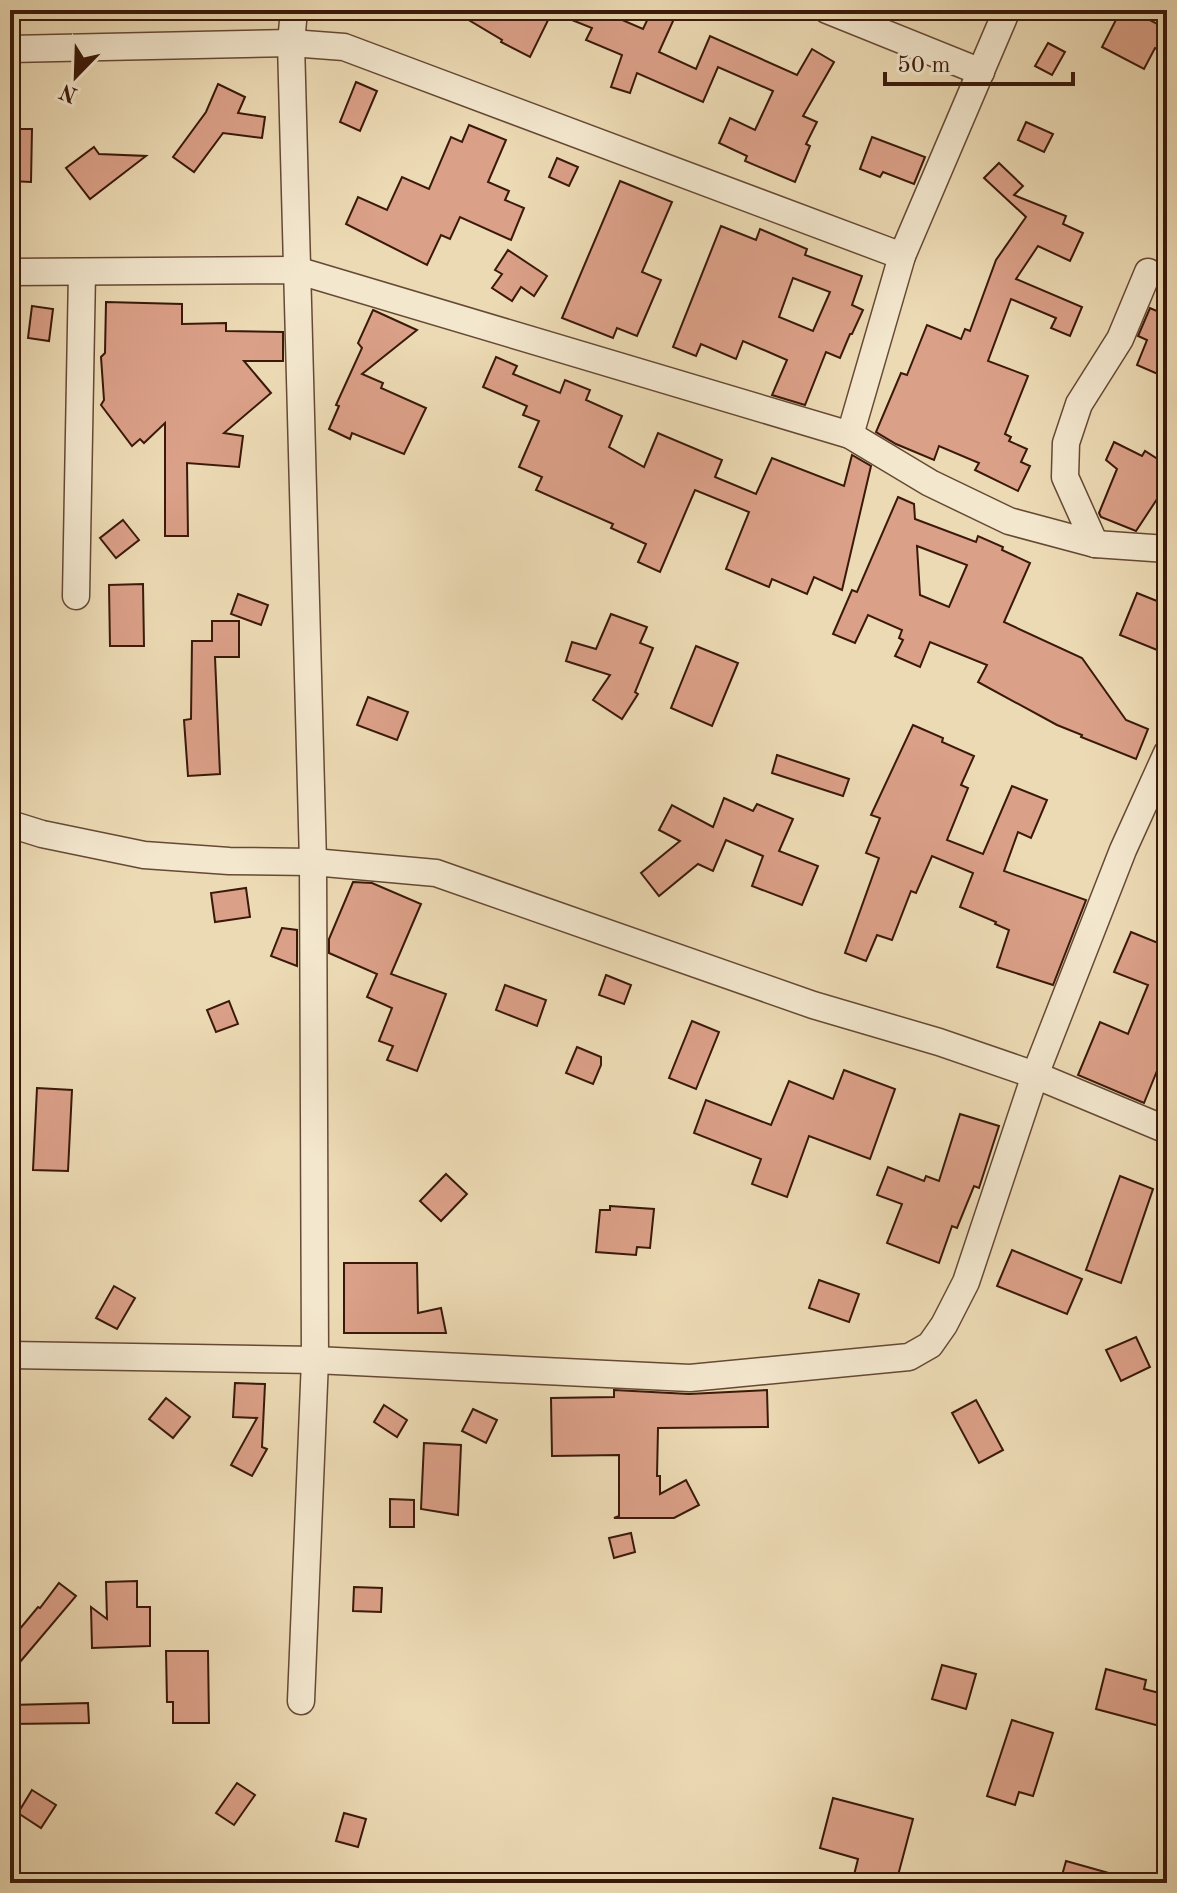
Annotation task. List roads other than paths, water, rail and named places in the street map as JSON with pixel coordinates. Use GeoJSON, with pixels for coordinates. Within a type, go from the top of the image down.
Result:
{"type":"FeatureCollection","features":[{"type":"Feature","properties":{"kind":"street"},"geometry":{"type":"LineString","coordinates":[[294,10],[291,43],[296,270],[313,862],[315,1360],[301,1701]]}},
{"type":"Feature","properties":{"kind":"street"},"geometry":{"type":"LineString","coordinates":[[827,10],[981,72]]}},
{"type":"Feature","properties":{"kind":"street"},"geometry":{"type":"LineString","coordinates":[[850,435],[902,256],[1007,10]]}},
{"type":"Feature","properties":{"kind":"street"},"geometry":{"type":"LineString","coordinates":[[10,49],[291,43],[344,47],[902,256]]}},
{"type":"Feature","properties":{"kind":"street"},"geometry":{"type":"LineString","coordinates":[[10,272],[296,270],[850,435],[930,483],[1009,521],[1095,544],[1167,549]]}},
{"type":"Feature","properties":{"kind":"street"},"geometry":{"type":"LineString","coordinates":[[76,596],[82,272]]}},
{"type":"Feature","properties":{"kind":"street"},"geometry":{"type":"LineString","coordinates":[[1095,544],[1065,477],[1066,443],[1079,404],[1120,339],[1148,272]]}},
{"type":"Feature","properties":{"kind":"street"},"geometry":{"type":"LineString","coordinates":[[10,1355],[315,1360],[690,1378],[909,1357],[930,1345],[966,1282],[1035,1075],[1123,850],[1167,753]]}},
{"type":"Feature","properties":{"kind":"street"},"geometry":{"type":"LineString","coordinates":[[10,824],[42,834],[144,855],[229,861],[313,862],[436,873],[813,1005],[939,1042],[1035,1075],[1167,1130]]}}]}
